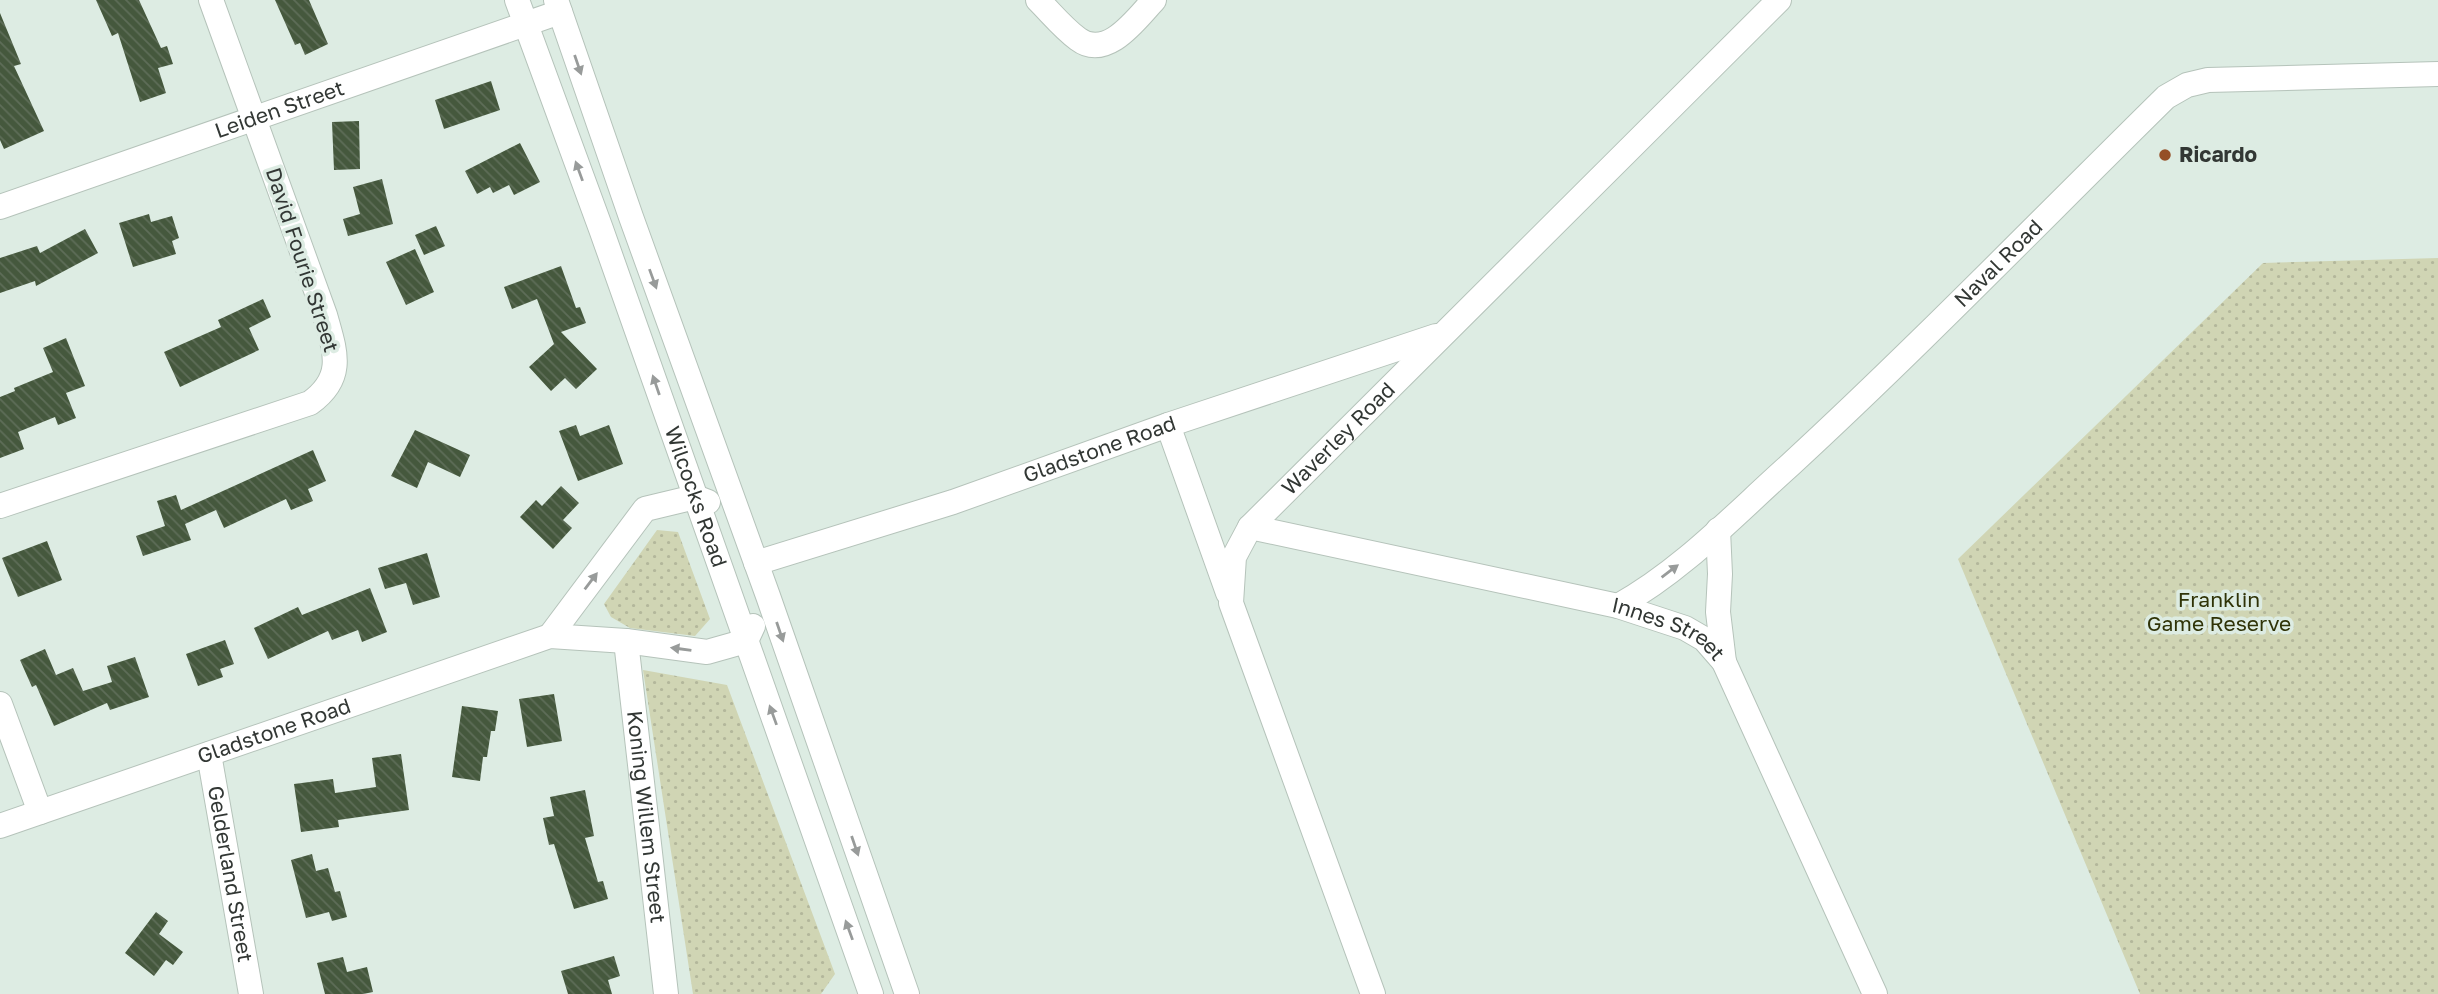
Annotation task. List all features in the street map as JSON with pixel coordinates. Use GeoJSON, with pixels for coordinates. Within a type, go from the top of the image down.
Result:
{"type":"FeatureCollection","features":[{"type":"Feature","properties":{"kind":"street","name":"David Fourie Street"},"geometry":{"type":"LineString","coordinates":[[0,506],[310,402],[323,394],[333,380],[334,352],[328,325],[256,118],[211,0]]}},
{"type":"Feature","properties":{"kind":"street"},"geometry":{"type":"LineString","coordinates":[[1038,0],[1079,41],[1098,45],[1118,37],[1154,0]]}},
{"type":"Feature","properties":{"kind":"street","name":"Waverley Road"},"geometry":{"type":"LineString","coordinates":[[1373,994],[1231,603],[1234,557],[1250,527],[1779,0]]}},
{"type":"Feature","properties":{"kind":"street","name":"Leiden Street"},"geometry":{"type":"LineString","coordinates":[[0,207],[256,118],[521,12],[558,6]]}},
{"type":"Feature","properties":{"kind":"street","name":"Wilcocks Road"},"geometry":{"type":"LineString","coordinates":[[558,6],[907,994]]}},
{"type":"Feature","properties":{"kind":"street","name":"Wilcocks Road"},"geometry":{"type":"LineString","coordinates":[[521,12],[601,229],[746,641],[863,989]]}},
{"type":"Feature","properties":{"kind":"street","name":"Naval Road"},"geometry":{"type":"LineString","coordinates":[[1618,606],[1676,568],[1845,414],[2166,97],[2187,85],[2208,80],[2438,74]]}},
{"type":"Feature","properties":{"kind":"street"},"geometry":{"type":"LineString","coordinates":[[601,229],[631,217]]}},
{"type":"Feature","properties":{"kind":"street","name":"Gladstone Road"},"geometry":{"type":"LineString","coordinates":[[756,562],[953,502],[1168,425],[1443,334]]}},
{"type":"Feature","properties":{"kind":"street"},"geometry":{"type":"LineString","coordinates":[[1168,425],[1231,603]]}},
{"type":"Feature","properties":{"kind":"street"},"geometry":{"type":"LineString","coordinates":[[550,636],[645,509],[695,496],[739,516]]}},
{"type":"Feature","properties":{"kind":"street","name":"Innes Street"},"geometry":{"type":"LineString","coordinates":[[1250,527],[1618,606],[1685,628],[1704,639],[1724,662],[1875,994]]}},
{"type":"Feature","properties":{"kind":"street"},"geometry":{"type":"LineString","coordinates":[[1718,530],[1718,612],[1724,662]]}},
{"type":"Feature","properties":{"kind":"street"},"geometry":{"type":"LineString","coordinates":[[746,641],[768,596]]}},
{"type":"Feature","properties":{"kind":"street","name":"Gladstone Road"},"geometry":{"type":"LineString","coordinates":[[0,826],[550,636],[626,641],[707,652],[746,641]]}},
{"type":"Feature","properties":{"kind":"street","name":"Koning Willem Street"},"geometry":{"type":"LineString","coordinates":[[626,641],[666,994]]}},
{"type":"Feature","properties":{"kind":"street"},"geometry":{"type":"LineString","coordinates":[[0,704],[40,812]]}},
{"type":"Feature","properties":{"kind":"street","name":"Gelderland Street"},"geometry":{"type":"LineString","coordinates":[[209,754],[251,994]]}},
{"type":"Feature","properties":{"kind":"street"},"geometry":{"type":"LineString","coordinates":[[863,989],[896,964]]}},
{"type":"Feature","properties":{"kind":"green space","name":"Franklin Game Reserve"},"geometry":{"type":"Polygon","coordinates":[[[2438,258],[2438,994],[2140,994],[1958,559],[2263,263],[2438,258]]]}},
{"type":"Feature","properties":{"kind":"green space"},"geometry":{"type":"Polygon","coordinates":[[[657,530],[678,532],[710,619],[695,636],[630,628],[611,617],[604,604],[657,530]]]}},
{"type":"Feature","properties":{"kind":"green space"},"geometry":{"type":"Polygon","coordinates":[[[643,670],[727,685],[835,974],[821,994],[693,994],[643,670]]]}},
{"type":"Feature","properties":{"kind":"building"},"geometry":{"type":"Polygon","coordinates":[[[96,0],[139,0],[161,48],[167,46],[173,64],[158,68],[166,93],[140,102],[118,33],[112,36],[96,0]]]}},
{"type":"Feature","properties":{"kind":"building"},"geometry":{"type":"Polygon","coordinates":[[[275,0],[309,0],[328,44],[305,55],[300,43],[295,45],[275,0]]]}},
{"type":"Feature","properties":{"kind":"building"},"geometry":{"type":"Polygon","coordinates":[[[0,13],[21,64],[14,66],[44,131],[4,149],[0,140],[0,13]]]}},
{"type":"Feature","properties":{"kind":"building"},"geometry":{"type":"Polygon","coordinates":[[[491,81],[500,110],[444,129],[435,100],[491,81]]]}},
{"type":"Feature","properties":{"kind":"building"},"geometry":{"type":"Polygon","coordinates":[[[359,121],[360,169],[334,170],[332,122],[359,121]]]}},
{"type":"Feature","properties":{"kind":"building"},"geometry":{"type":"Polygon","coordinates":[[[520,143],[540,182],[514,195],[509,185],[493,193],[490,187],[477,194],[465,171],[520,143]]]}},
{"type":"Feature","properties":{"kind":"building"},"geometry":{"type":"Polygon","coordinates":[[[382,179],[393,224],[348,236],[343,219],[360,214],[353,187],[382,179]]]}},
{"type":"Feature","properties":{"kind":"building"},"geometry":{"type":"Polygon","coordinates":[[[149,214],[151,222],[172,216],[179,238],[172,241],[176,254],[133,267],[119,223],[149,214]]]}},
{"type":"Feature","properties":{"kind":"building"},"geometry":{"type":"Polygon","coordinates":[[[436,226],[445,246],[424,255],[415,235],[436,226]]]}},
{"type":"Feature","properties":{"kind":"building"},"geometry":{"type":"Polygon","coordinates":[[[85,229],[98,253],[36,286],[35,281],[0,293],[0,258],[37,246],[40,253],[85,229]]]}},
{"type":"Feature","properties":{"kind":"building"},"geometry":{"type":"Polygon","coordinates":[[[415,249],[434,292],[406,305],[386,262],[415,249]]]}},
{"type":"Feature","properties":{"kind":"building"},"geometry":{"type":"Polygon","coordinates":[[[561,266],[576,308],[580,307],[586,323],[561,332],[597,369],[576,389],[565,378],[551,391],[529,367],[554,344],[537,299],[512,309],[504,287],[561,266]]]}},
{"type":"Feature","properties":{"kind":"building"},"geometry":{"type":"Polygon","coordinates":[[[263,299],[271,317],[249,328],[259,350],[180,387],[164,352],[221,327],[218,320],[263,299]]]}},
{"type":"Feature","properties":{"kind":"building"},"geometry":{"type":"Polygon","coordinates":[[[66,338],[85,386],[66,393],[76,418],[58,425],[55,417],[18,432],[24,449],[0,458],[0,397],[15,391],[14,388],[53,372],[43,348],[66,338]]]}},
{"type":"Feature","properties":{"kind":"building"},"geometry":{"type":"Polygon","coordinates":[[[576,425],[580,436],[609,425],[623,464],[578,481],[559,431],[576,425]]]}},
{"type":"Feature","properties":{"kind":"building"},"geometry":{"type":"Polygon","coordinates":[[[415,430],[470,455],[460,477],[428,462],[417,488],[391,476],[415,430]]]}},
{"type":"Feature","properties":{"kind":"building"},"geometry":{"type":"Polygon","coordinates":[[[313,450],[326,481],[308,489],[313,501],[291,510],[286,499],[224,528],[216,510],[185,524],[191,540],[143,556],[136,536],[165,526],[157,501],[176,495],[181,510],[313,450]]]}},
{"type":"Feature","properties":{"kind":"building"},"geometry":{"type":"Polygon","coordinates":[[[561,486],[579,503],[563,520],[572,528],[553,549],[520,517],[536,500],[542,506],[561,486]]]}},
{"type":"Feature","properties":{"kind":"building"},"geometry":{"type":"Polygon","coordinates":[[[47,541],[62,580],[18,597],[2,558],[47,541]]]}},
{"type":"Feature","properties":{"kind":"building"},"geometry":{"type":"Polygon","coordinates":[[[427,553],[440,597],[413,605],[406,583],[385,589],[378,568],[427,553]]]}},
{"type":"Feature","properties":{"kind":"building"},"geometry":{"type":"Polygon","coordinates":[[[370,588],[387,632],[362,642],[358,630],[332,640],[328,631],[268,659],[254,628],[298,607],[302,615],[370,588]]]}},
{"type":"Feature","properties":{"kind":"building"},"geometry":{"type":"Polygon","coordinates":[[[225,640],[234,664],[220,669],[223,677],[198,686],[186,654],[225,640]]]}},
{"type":"Feature","properties":{"kind":"building"},"geometry":{"type":"Polygon","coordinates":[[[45,649],[56,675],[73,668],[83,691],[112,682],[107,666],[135,657],[149,697],[110,710],[107,703],[54,726],[36,685],[32,687],[20,660],[45,649]]]}},
{"type":"Feature","properties":{"kind":"building"},"geometry":{"type":"Polygon","coordinates":[[[554,694],[562,741],[527,747],[519,699],[554,694]]]}},
{"type":"Feature","properties":{"kind":"building"},"geometry":{"type":"Polygon","coordinates":[[[462,706],[498,711],[495,731],[491,731],[487,757],[483,757],[480,781],[452,777],[462,706]]]}},
{"type":"Feature","properties":{"kind":"building"},"geometry":{"type":"Polygon","coordinates":[[[401,754],[409,810],[338,820],[339,827],[301,832],[294,784],[333,779],[335,793],[376,787],[372,758],[401,754]]]}},
{"type":"Feature","properties":{"kind":"building"},"geometry":{"type":"Polygon","coordinates":[[[585,790],[594,836],[585,838],[598,882],[603,881],[608,899],[574,909],[554,844],[549,845],[543,818],[554,816],[550,797],[585,790]]]}},
{"type":"Feature","properties":{"kind":"building"},"geometry":{"type":"Polygon","coordinates":[[[312,854],[316,871],[328,868],[335,892],[340,891],[347,917],[332,921],[329,912],[306,918],[291,860],[312,854]]]}},
{"type":"Feature","properties":{"kind":"building"},"geometry":{"type":"Polygon","coordinates":[[[156,912],[168,921],[159,934],[183,952],[173,965],[166,960],[154,976],[125,953],[156,912]]]}},
{"type":"Feature","properties":{"kind":"building"},"geometry":{"type":"Polygon","coordinates":[[[614,956],[620,976],[608,980],[612,994],[568,994],[561,971],[614,956]]]}},
{"type":"Feature","properties":{"kind":"building"},"geometry":{"type":"Polygon","coordinates":[[[343,957],[347,972],[367,967],[373,992],[325,994],[317,963],[343,957]]]}},
{"type":"Feature","properties":{"kind":"place","name":"Ricardo"},"geometry":{"type":"Point","coordinates":[2165,155]}}]}
